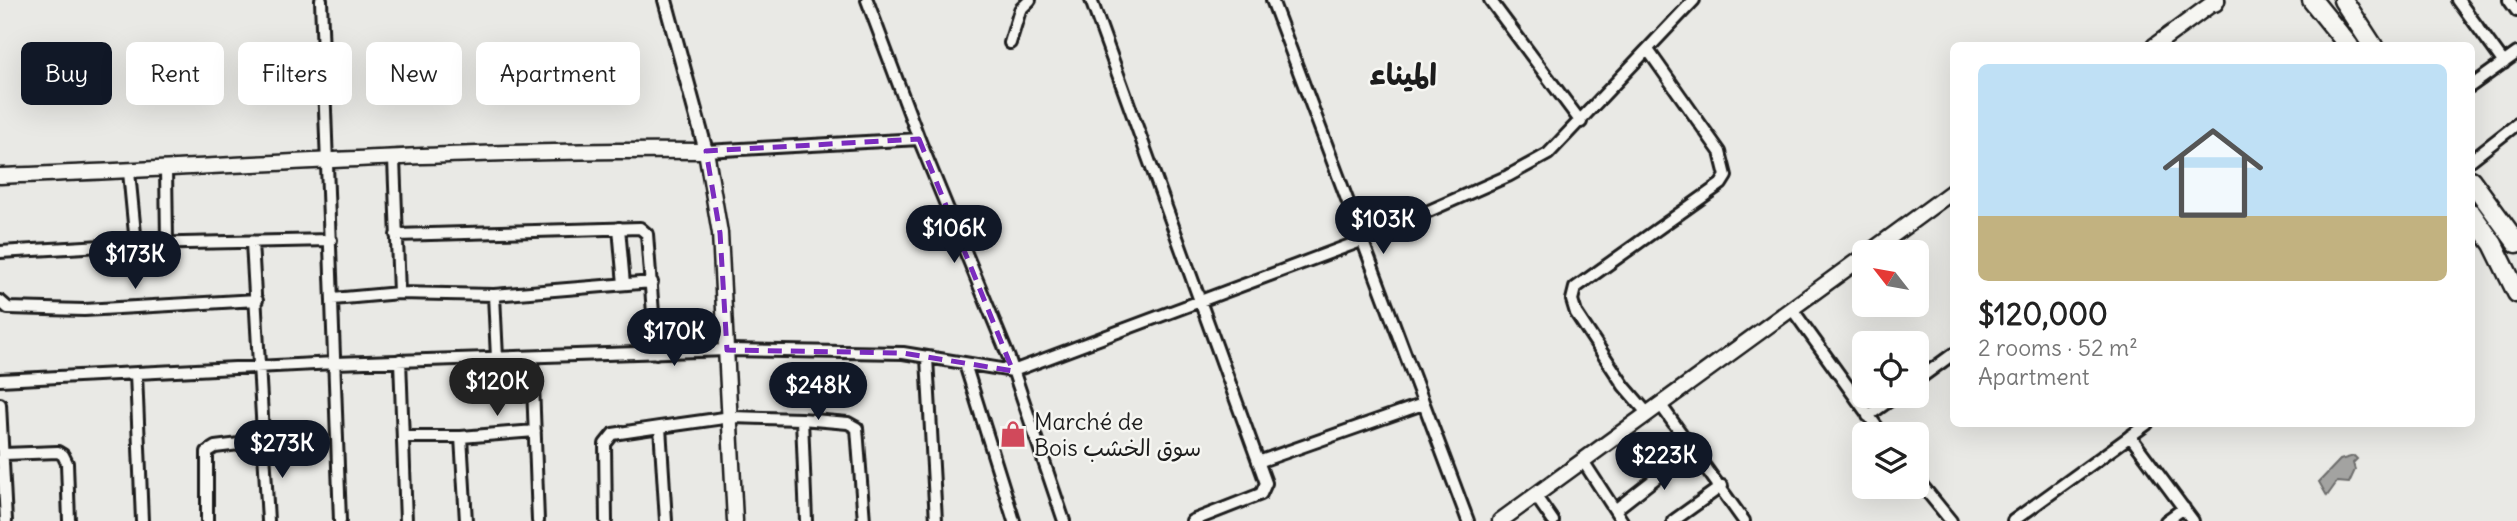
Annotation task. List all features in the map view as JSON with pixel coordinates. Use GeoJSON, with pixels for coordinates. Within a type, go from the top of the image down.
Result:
{"type":"FeatureCollection","features":[{"type":"Feature","properties":{"kind":"highway"},"geometry":{"type":"LineString","coordinates":[[2312,0],[2346,42]]}},
{"type":"Feature","properties":{"kind":"highway"},"geometry":{"type":"LineString","coordinates":[[2343,0],[2370,42]]}},
{"type":"Feature","properties":{"kind":"highway"},"geometry":{"type":"LineString","coordinates":[[2475,185],[2517,243]]}},
{"type":"Feature","properties":{"kind":"highway"},"geometry":{"type":"LineString","coordinates":[[2475,219],[2493,244],[2517,293]]}},
{"type":"Feature","properties":{"kind":"main road"},"geometry":{"type":"LineString","coordinates":[[2159,42],[2215,1]]}},
{"type":"Feature","properties":{"kind":"main road"},"geometry":{"type":"LineString","coordinates":[[0,176],[327,161],[642,150],[706,151],[720,233],[735,521]]}},
{"type":"Feature","properties":{"kind":"main road"},"geometry":{"type":"LineString","coordinates":[[1886,240],[1950,193]]}},
{"type":"Feature","properties":{"kind":"main road"},"geometry":{"type":"LineString","coordinates":[[1500,521],[1852,265]]}},
{"type":"Feature","properties":{"kind":"street"},"geometry":{"type":"LineString","coordinates":[[321,0],[340,521]]}},
{"type":"Feature","properties":{"kind":"street"},"geometry":{"type":"LineString","coordinates":[[665,0],[706,151],[919,139]]}},
{"type":"Feature","properties":{"kind":"street"},"geometry":{"type":"LineString","coordinates":[[867,0],[919,139],[1013,371],[1064,521]]}},
{"type":"Feature","properties":{"kind":"street"},"geometry":{"type":"LineString","coordinates":[[1010,43],[1020,10],[1030,0]]}},
{"type":"Feature","properties":{"kind":"street"},"geometry":{"type":"LineString","coordinates":[[1091,0],[1266,483],[1261,494],[1192,521]]}},
{"type":"Feature","properties":{"kind":"street"},"geometry":{"type":"LineString","coordinates":[[1272,0],[1468,521]]}},
{"type":"Feature","properties":{"kind":"street"},"geometry":{"type":"LineString","coordinates":[[1490,0],[1581,122]]}},
{"type":"Feature","properties":{"kind":"street"},"geometry":{"type":"LineString","coordinates":[[0,380],[400,360],[727,350],[903,353],[1013,371],[1361,241],[1508,176],[1548,154],[1694,0]]}},
{"type":"Feature","properties":{"kind":"street"},"geometry":{"type":"LineString","coordinates":[[2458,0],[2504,63]]}},
{"type":"Feature","properties":{"kind":"street"},"geometry":{"type":"LineString","coordinates":[[2509,0],[2517,11]]}},
{"type":"Feature","properties":{"kind":"street"},"geometry":{"type":"LineString","coordinates":[[1648,50],[1720,152],[1726,176],[1721,184],[1575,288],[1572,300],[1576,313],[1624,386],[1648,414]]}},
{"type":"Feature","properties":{"kind":"street"},"geometry":{"type":"LineString","coordinates":[[2475,83],[2517,54]]}},
{"type":"Feature","properties":{"kind":"street"},"geometry":{"type":"LineString","coordinates":[[2475,157],[2517,124]]}},
{"type":"Feature","properties":{"kind":"street"},"geometry":{"type":"LineString","coordinates":[[394,159],[399,293]]}},
{"type":"Feature","properties":{"kind":"street"},"geometry":{"type":"LineString","coordinates":[[166,168],[167,243]]}},
{"type":"Feature","properties":{"kind":"street"},"geometry":{"type":"LineString","coordinates":[[129,172],[136,244]]}},
{"type":"Feature","properties":{"kind":"street"},"geometry":{"type":"LineString","coordinates":[[619,228],[624,284]]}},
{"type":"Feature","properties":{"kind":"street"},"geometry":{"type":"LineString","coordinates":[[396,234],[640,228],[647,234],[656,353]]}},
{"type":"Feature","properties":{"kind":"street"},"geometry":{"type":"LineString","coordinates":[[0,252],[136,244],[331,240]]}},
{"type":"Feature","properties":{"kind":"street"},"geometry":{"type":"LineString","coordinates":[[252,242],[268,521]]}},
{"type":"Feature","properties":{"kind":"street"},"geometry":{"type":"LineString","coordinates":[[333,299],[399,293],[494,295],[652,282]]}},
{"type":"Feature","properties":{"kind":"street"},"geometry":{"type":"LineString","coordinates":[[494,295],[497,358]]}},
{"type":"Feature","properties":{"kind":"street"},"geometry":{"type":"LineString","coordinates":[[0,301],[8,307],[84,310],[257,300]]}},
{"type":"Feature","properties":{"kind":"street"},"geometry":{"type":"LineString","coordinates":[[1792,309],[1873,422]]}},
{"type":"Feature","properties":{"kind":"street"},"geometry":{"type":"LineString","coordinates":[[531,357],[538,521]]}},
{"type":"Feature","properties":{"kind":"street"},"geometry":{"type":"LineString","coordinates":[[1929,372],[1950,357]]}},
{"type":"Feature","properties":{"kind":"street"},"geometry":{"type":"LineString","coordinates":[[927,358],[936,521]]}},
{"type":"Feature","properties":{"kind":"street"},"geometry":{"type":"LineString","coordinates":[[400,360],[406,521]]}},
{"type":"Feature","properties":{"kind":"street"},"geometry":{"type":"LineString","coordinates":[[965,364],[1014,521]]}},
{"type":"Feature","properties":{"kind":"street"},"geometry":{"type":"LineString","coordinates":[[136,373],[142,521]]}},
{"type":"Feature","properties":{"kind":"street"},"geometry":{"type":"LineString","coordinates":[[0,404],[6,521]]}},
{"type":"Feature","properties":{"kind":"street"},"geometry":{"type":"LineString","coordinates":[[1258,462],[1423,404]]}},
{"type":"Feature","properties":{"kind":"street"},"geometry":{"type":"LineString","coordinates":[[1660,404],[1722,486],[1742,520]]}},
{"type":"Feature","properties":{"kind":"street"},"geometry":{"type":"LineString","coordinates":[[1868,416],[1879,408]]}},
{"type":"Feature","properties":{"kind":"street"},"geometry":{"type":"LineString","coordinates":[[606,521],[605,444],[613,434],[731,417],[848,422],[856,428],[864,521]]}},
{"type":"Feature","properties":{"kind":"street"},"geometry":{"type":"LineString","coordinates":[[802,419],[806,521]]}},
{"type":"Feature","properties":{"kind":"street"},"geometry":{"type":"LineString","coordinates":[[660,427],[666,521]]}},
{"type":"Feature","properties":{"kind":"street"},"geometry":{"type":"LineString","coordinates":[[2013,521],[2143,427]]}},
{"type":"Feature","properties":{"kind":"street"},"geometry":{"type":"LineString","coordinates":[[404,437],[461,437],[535,431]]}},
{"type":"Feature","properties":{"kind":"street"},"geometry":{"type":"LineString","coordinates":[[2130,436],[2193,521]]}},
{"type":"Feature","properties":{"kind":"street"},"geometry":{"type":"LineString","coordinates":[[461,437],[466,521]]}},
{"type":"Feature","properties":{"kind":"street"},"geometry":{"type":"LineString","coordinates":[[207,521],[207,452],[215,447],[264,441]]}},
{"type":"Feature","properties":{"kind":"street"},"geometry":{"type":"LineString","coordinates":[[1615,510],[1693,449]]}},
{"type":"Feature","properties":{"kind":"street"},"geometry":{"type":"LineString","coordinates":[[4,454],[58,452],[63,455],[67,463],[69,521]]}},
{"type":"Feature","properties":{"kind":"street"},"geometry":{"type":"LineString","coordinates":[[1583,460],[1622,521]]}},
{"type":"Feature","properties":{"kind":"street"},"geometry":{"type":"LineString","coordinates":[[1672,521],[1722,486]]}},
{"type":"Feature","properties":{"kind":"street"},"geometry":{"type":"LineString","coordinates":[[1929,494],[1951,521]]}},
{"type":"Feature","properties":{"kind":"street"},"geometry":{"type":"LineString","coordinates":[[1535,495],[1553,521]]}},
{"type":"Feature","properties":{"kind":"street"},"geometry":{"type":"LineString","coordinates":[[2166,521],[2183,508]]}},
{"type":"Feature","properties":{"kind":"highlighted area"},"geometry":{"type":"Polygon","coordinates":[[[919,139],[1013,371],[903,353],[727,350],[720,233],[706,151],[919,139]]]}},
{"type":"Feature","properties":{"kind":"shaded area"},"geometry":{"type":"Polygon","coordinates":[[[2354,456],[2357,459],[2353,463],[2355,470],[2349,483],[2337,482],[2327,496],[2319,482],[2340,460],[2354,456]]]}},
{"type":"Feature","properties":{"kind":"place","name":"Marché de Bois سوق الخشب"},"geometry":{"type":"Point","coordinates":[1013,434]}},
{"type":"Feature","properties":{"kind":"district","name":"الميناء"},"geometry":{"type":"Point","coordinates":[1403,74]}}]}
